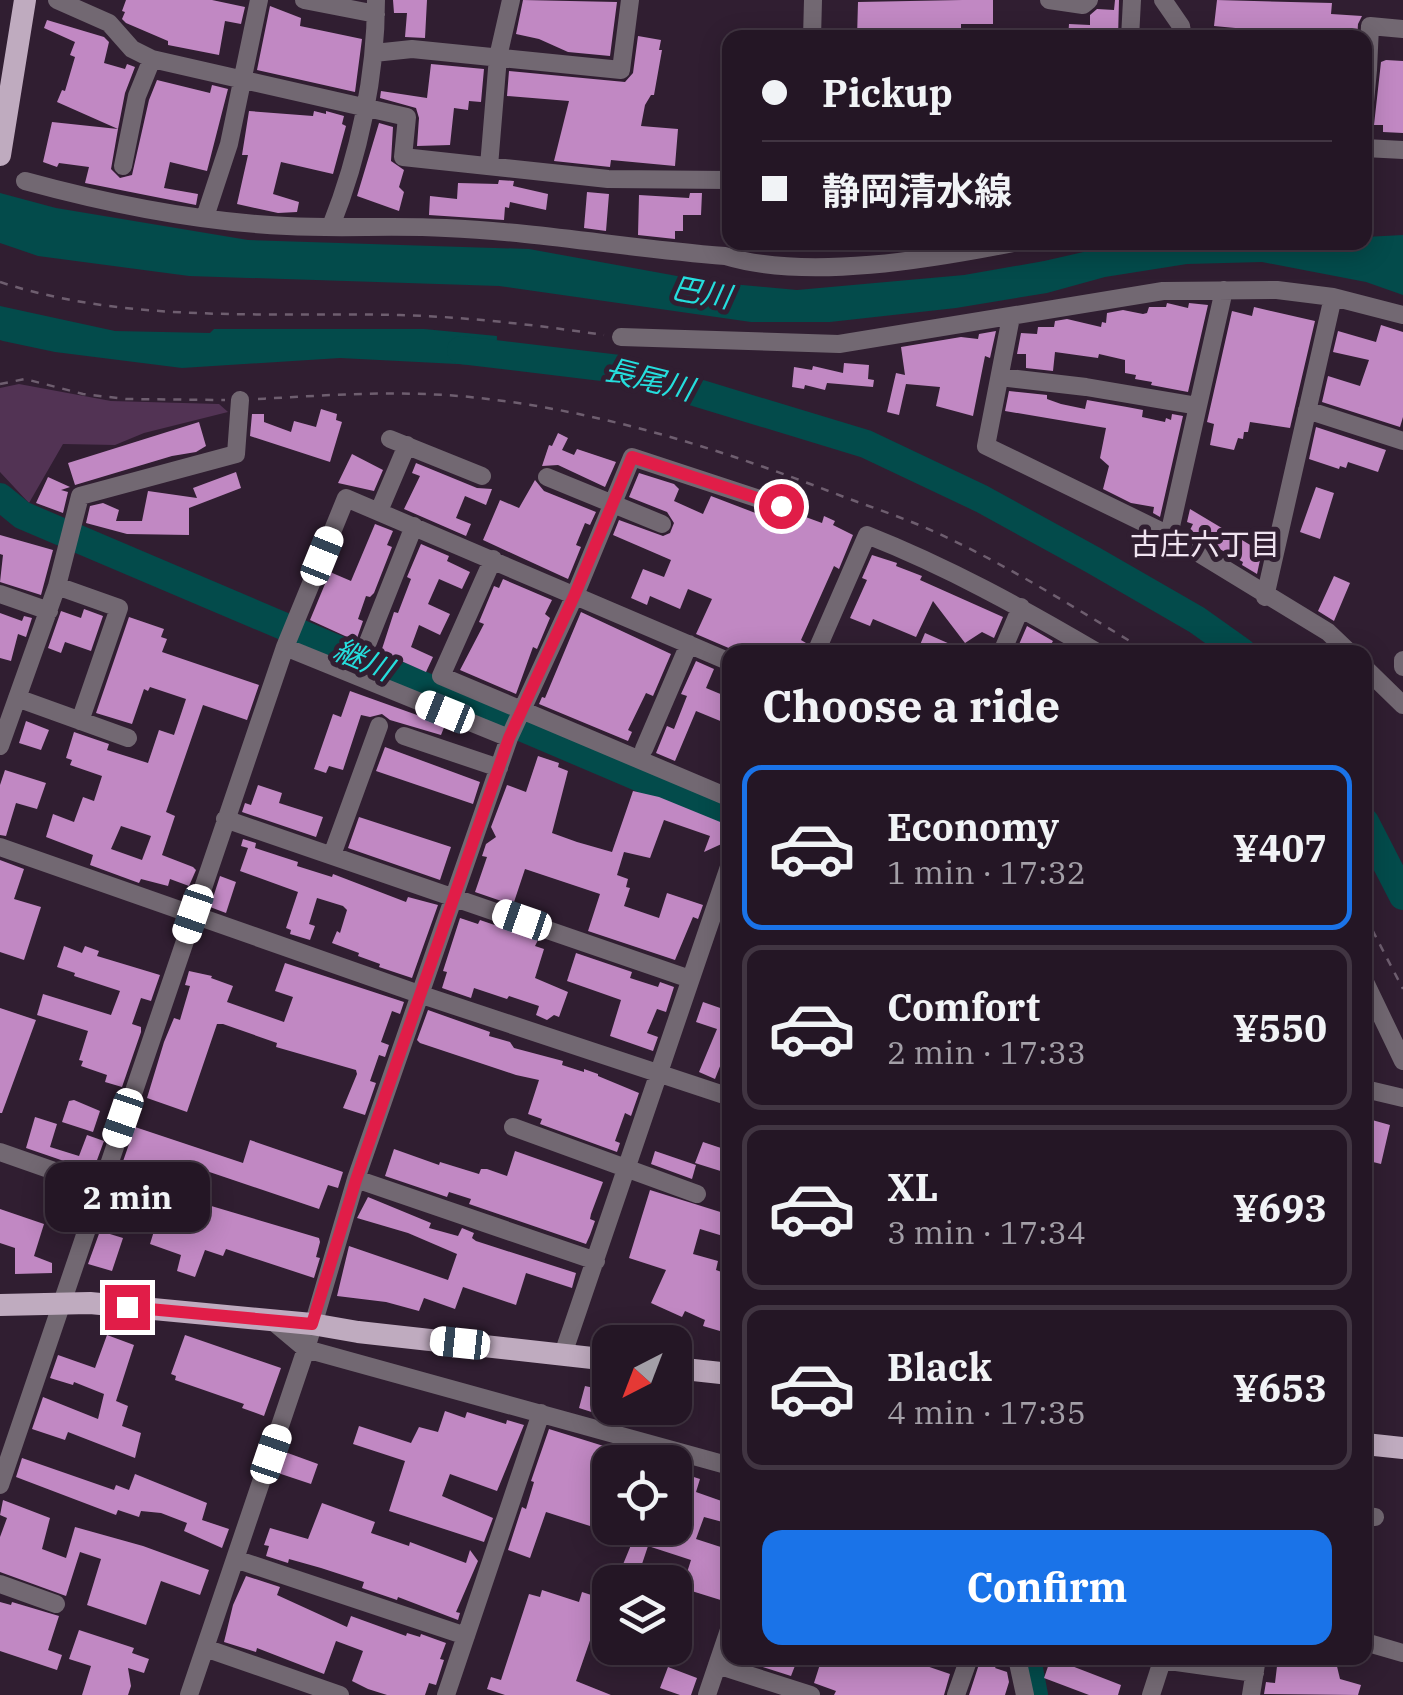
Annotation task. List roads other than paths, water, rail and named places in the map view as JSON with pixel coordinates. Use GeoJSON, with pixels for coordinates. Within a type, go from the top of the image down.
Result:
{"type":"FeatureCollection","features":[{"type":"Feature","properties":{"kind":"main road"},"geometry":{"type":"LineString","coordinates":[[0,154],[26,0]]}},
{"type":"Feature","properties":{"kind":"main road"},"geometry":{"type":"LineString","coordinates":[[0,1305],[61,1302],[312,1324],[592,1358]]}},
{"type":"Feature","properties":{"kind":"main road"},"geometry":{"type":"LineString","coordinates":[[692,1370],[722,1373]]}},
{"type":"Feature","properties":{"kind":"main road"},"geometry":{"type":"LineString","coordinates":[[1372,1445],[1403,1448]]}},
{"type":"Feature","properties":{"kind":"street"},"geometry":{"type":"LineString","coordinates":[[57,0],[109,22],[132,49],[152,59],[407,117],[403,157],[608,179],[722,180]]}},
{"type":"Feature","properties":{"kind":"street"},"geometry":{"type":"LineString","coordinates":[[205,217],[229,144],[259,0]]}},
{"type":"Feature","properties":{"kind":"street"},"geometry":{"type":"LineString","coordinates":[[304,0],[376,7],[374,53],[364,107],[349,180],[331,226]]}},
{"type":"Feature","properties":{"kind":"street"},"geometry":{"type":"LineString","coordinates":[[489,166],[498,56],[510,0]]}},
{"type":"Feature","properties":{"kind":"street"},"geometry":{"type":"LineString","coordinates":[[374,53],[412,49],[621,70],[630,0]]}},
{"type":"Feature","properties":{"kind":"street"},"geometry":{"type":"LineString","coordinates":[[812,30],[813,0]]}},
{"type":"Feature","properties":{"kind":"street"},"geometry":{"type":"LineString","coordinates":[[1050,0],[1083,4],[1089,0]]}},
{"type":"Feature","properties":{"kind":"street"},"geometry":{"type":"LineString","coordinates":[[1130,30],[1132,0]]}},
{"type":"Feature","properties":{"kind":"street"},"geometry":{"type":"LineString","coordinates":[[1163,0],[1182,30]]}},
{"type":"Feature","properties":{"kind":"street"},"geometry":{"type":"LineString","coordinates":[[1370,30],[1370,26],[1403,29]]}},
{"type":"Feature","properties":{"kind":"street"},"geometry":{"type":"LineString","coordinates":[[123,166],[137,96],[152,59]]}},
{"type":"Feature","properties":{"kind":"street"},"geometry":{"type":"LineString","coordinates":[[1372,148],[1403,150]]}},
{"type":"Feature","properties":{"kind":"street"},"geometry":{"type":"LineString","coordinates":[[25,181],[73,194],[205,217],[287,226],[442,227],[521,233],[726,256],[785,267],[838,267],[960,250]]}},
{"type":"Feature","properties":{"kind":"street"},"geometry":{"type":"LineString","coordinates":[[1169,535],[1224,290]]}},
{"type":"Feature","properties":{"kind":"street"},"geometry":{"type":"LineString","coordinates":[[621,337],[839,344],[1164,291],[1278,290],[1333,297],[1403,315]]}},
{"type":"Feature","properties":{"kind":"street"},"geometry":{"type":"LineString","coordinates":[[1265,596],[1333,297]]}},
{"type":"Feature","properties":{"kind":"street"},"geometry":{"type":"LineString","coordinates":[[1011,317],[986,446],[1169,535],[1328,632],[1342,645]]}},
{"type":"Feature","properties":{"kind":"street"},"geometry":{"type":"LineString","coordinates":[[1000,377],[1198,406]]}},
{"type":"Feature","properties":{"kind":"street"},"geometry":{"type":"LineString","coordinates":[[0,746],[58,586],[80,496],[236,454],[240,400]]}},
{"type":"Feature","properties":{"kind":"street"},"geometry":{"type":"LineString","coordinates":[[1307,410],[1403,441]]}},
{"type":"Feature","properties":{"kind":"street"},"geometry":{"type":"LineString","coordinates":[[378,512],[399,442],[482,476]]}},
{"type":"Feature","properties":{"kind":"street"},"geometry":{"type":"LineString","coordinates":[[189,1695],[306,1349],[356,1180],[509,738],[632,457],[781,506],[778,516]]}},
{"type":"Feature","properties":{"kind":"street"},"geometry":{"type":"LineString","coordinates":[[547,477],[662,524]]}},
{"type":"Feature","properties":{"kind":"street"},"geometry":{"type":"LineString","coordinates":[[0,1485],[285,647],[346,498],[722,658]]}},
{"type":"Feature","properties":{"kind":"street"},"geometry":{"type":"LineString","coordinates":[[368,642],[414,526]]}},
{"type":"Feature","properties":{"kind":"street"},"geometry":{"type":"LineString","coordinates":[[819,645],[867,536],[934,561],[1085,645]]}},
{"type":"Feature","properties":{"kind":"street"},"geometry":{"type":"LineString","coordinates":[[492,559],[440,676],[722,795]]}},
{"type":"Feature","properties":{"kind":"street"},"geometry":{"type":"LineString","coordinates":[[58,586],[119,608],[80,721]]}},
{"type":"Feature","properties":{"kind":"street"},"geometry":{"type":"LineString","coordinates":[[0,594],[48,611]]}},
{"type":"Feature","properties":{"kind":"street"},"geometry":{"type":"LineString","coordinates":[[1005,645],[1021,607]]}},
{"type":"Feature","properties":{"kind":"street"},"geometry":{"type":"LineString","coordinates":[[644,748],[689,644]]}},
{"type":"Feature","properties":{"kind":"street"},"geometry":{"type":"LineString","coordinates":[[285,647],[509,738]]}},
{"type":"Feature","properties":{"kind":"street"},"geometry":{"type":"LineString","coordinates":[[1372,675],[1403,706]]}},
{"type":"Feature","properties":{"kind":"street"},"geometry":{"type":"LineString","coordinates":[[18,698],[128,738]]}},
{"type":"Feature","properties":{"kind":"street"},"geometry":{"type":"LineString","coordinates":[[332,855],[379,726]]}},
{"type":"Feature","properties":{"kind":"street"},"geometry":{"type":"LineString","coordinates":[[404,736],[499,768]]}},
{"type":"Feature","properties":{"kind":"street"},"geometry":{"type":"LineString","coordinates":[[226,819],[690,979]]}},
{"type":"Feature","properties":{"kind":"street"},"geometry":{"type":"LineString","coordinates":[[0,847],[419,994],[722,1093]]}},
{"type":"Feature","properties":{"kind":"street"},"geometry":{"type":"LineString","coordinates":[[563,1354],[722,887]]}},
{"type":"Feature","properties":{"kind":"street"},"geometry":{"type":"LineString","coordinates":[[1372,1000],[1403,1061]]}},
{"type":"Feature","properties":{"kind":"street"},"geometry":{"type":"LineString","coordinates":[[1372,1091],[1403,1098]]}},
{"type":"Feature","properties":{"kind":"street"},"geometry":{"type":"LineString","coordinates":[[513,1128],[697,1194]]}},
{"type":"Feature","properties":{"kind":"street"},"geometry":{"type":"LineString","coordinates":[[0,1152],[100,1187]]}},
{"type":"Feature","properties":{"kind":"street"},"geometry":{"type":"LineString","coordinates":[[356,1180],[596,1261]]}},
{"type":"Feature","properties":{"kind":"street"},"geometry":{"type":"LineString","coordinates":[[276,1322],[306,1349],[722,1464]]}},
{"type":"Feature","properties":{"kind":"street"},"geometry":{"type":"LineString","coordinates":[[446,1695],[541,1412]]}},
{"type":"Feature","properties":{"kind":"street"},"geometry":{"type":"LineString","coordinates":[[235,1559],[466,1636]]}},
{"type":"Feature","properties":{"kind":"street"},"geometry":{"type":"LineString","coordinates":[[0,1584],[56,1604]]}},
{"type":"Feature","properties":{"kind":"street"},"geometry":{"type":"LineString","coordinates":[[1372,1644],[1403,1653]]}},
{"type":"Feature","properties":{"kind":"street"},"geometry":{"type":"LineString","coordinates":[[205,1648],[340,1695]]}},
{"type":"Feature","properties":{"kind":"street"},"geometry":{"type":"LineString","coordinates":[[707,1695],[722,1650]]}},
{"type":"Feature","properties":{"kind":"street"},"geometry":{"type":"LineString","coordinates":[[717,1665],[811,1695]]}},
{"type":"Feature","properties":{"kind":"street"},"geometry":{"type":"LineString","coordinates":[[956,1695],[967,1665]]}},
{"type":"Feature","properties":{"kind":"street"},"geometry":{"type":"LineString","coordinates":[[1019,1665],[1025,1695]]}},
{"type":"Feature","properties":{"kind":"street"},"geometry":{"type":"LineString","coordinates":[[1151,1695],[1161,1665]]}},
{"type":"Feature","properties":{"kind":"street"},"geometry":{"type":"LineString","coordinates":[[1252,1695],[1256,1666]]}},
{"type":"Feature","properties":{"kind":"water","name":"巴川"},"geometry":{"type":"Polygon","coordinates":[[[0,193],[56,208],[248,240],[529,249],[710,282],[797,290],[964,275],[1092,250],[1372,250],[1372,237],[1403,235],[1403,295],[1366,282],[1262,262],[1187,264],[956,308],[830,322],[751,322],[499,286],[189,276],[38,256],[0,243],[0,193]]]}},
{"type":"Feature","properties":{"kind":"water"},"geometry":{"type":"Polygon","coordinates":[[[0,306],[115,331],[424,329],[497,336],[496,366],[340,358],[182,368],[55,352],[0,340],[0,306]]]}},
{"type":"Feature","properties":{"kind":"waterway","name":"長尾川"},"geometry":{"type":"LineString","coordinates":[[461,350],[619,369],[866,444],[982,499],[1197,620],[1232,645]]}},
{"type":"Feature","properties":{"kind":"waterway","name":"継川"},"geometry":{"type":"LineString","coordinates":[[0,497],[22,515],[722,813]]}},
{"type":"Feature","properties":{"kind":"waterway","name":"長尾川"},"geometry":{"type":"LineString","coordinates":[[1372,836],[1403,896]]}},
{"type":"Feature","properties":{"kind":"waterway","name":"継川"},"geometry":{"type":"LineString","coordinates":[[1028,1665],[1034,1695]]}},
{"type":"Feature","properties":{"kind":"district","name":"古庄六丁目"},"geometry":{"type":"Point","coordinates":[1205,545]}}]}
